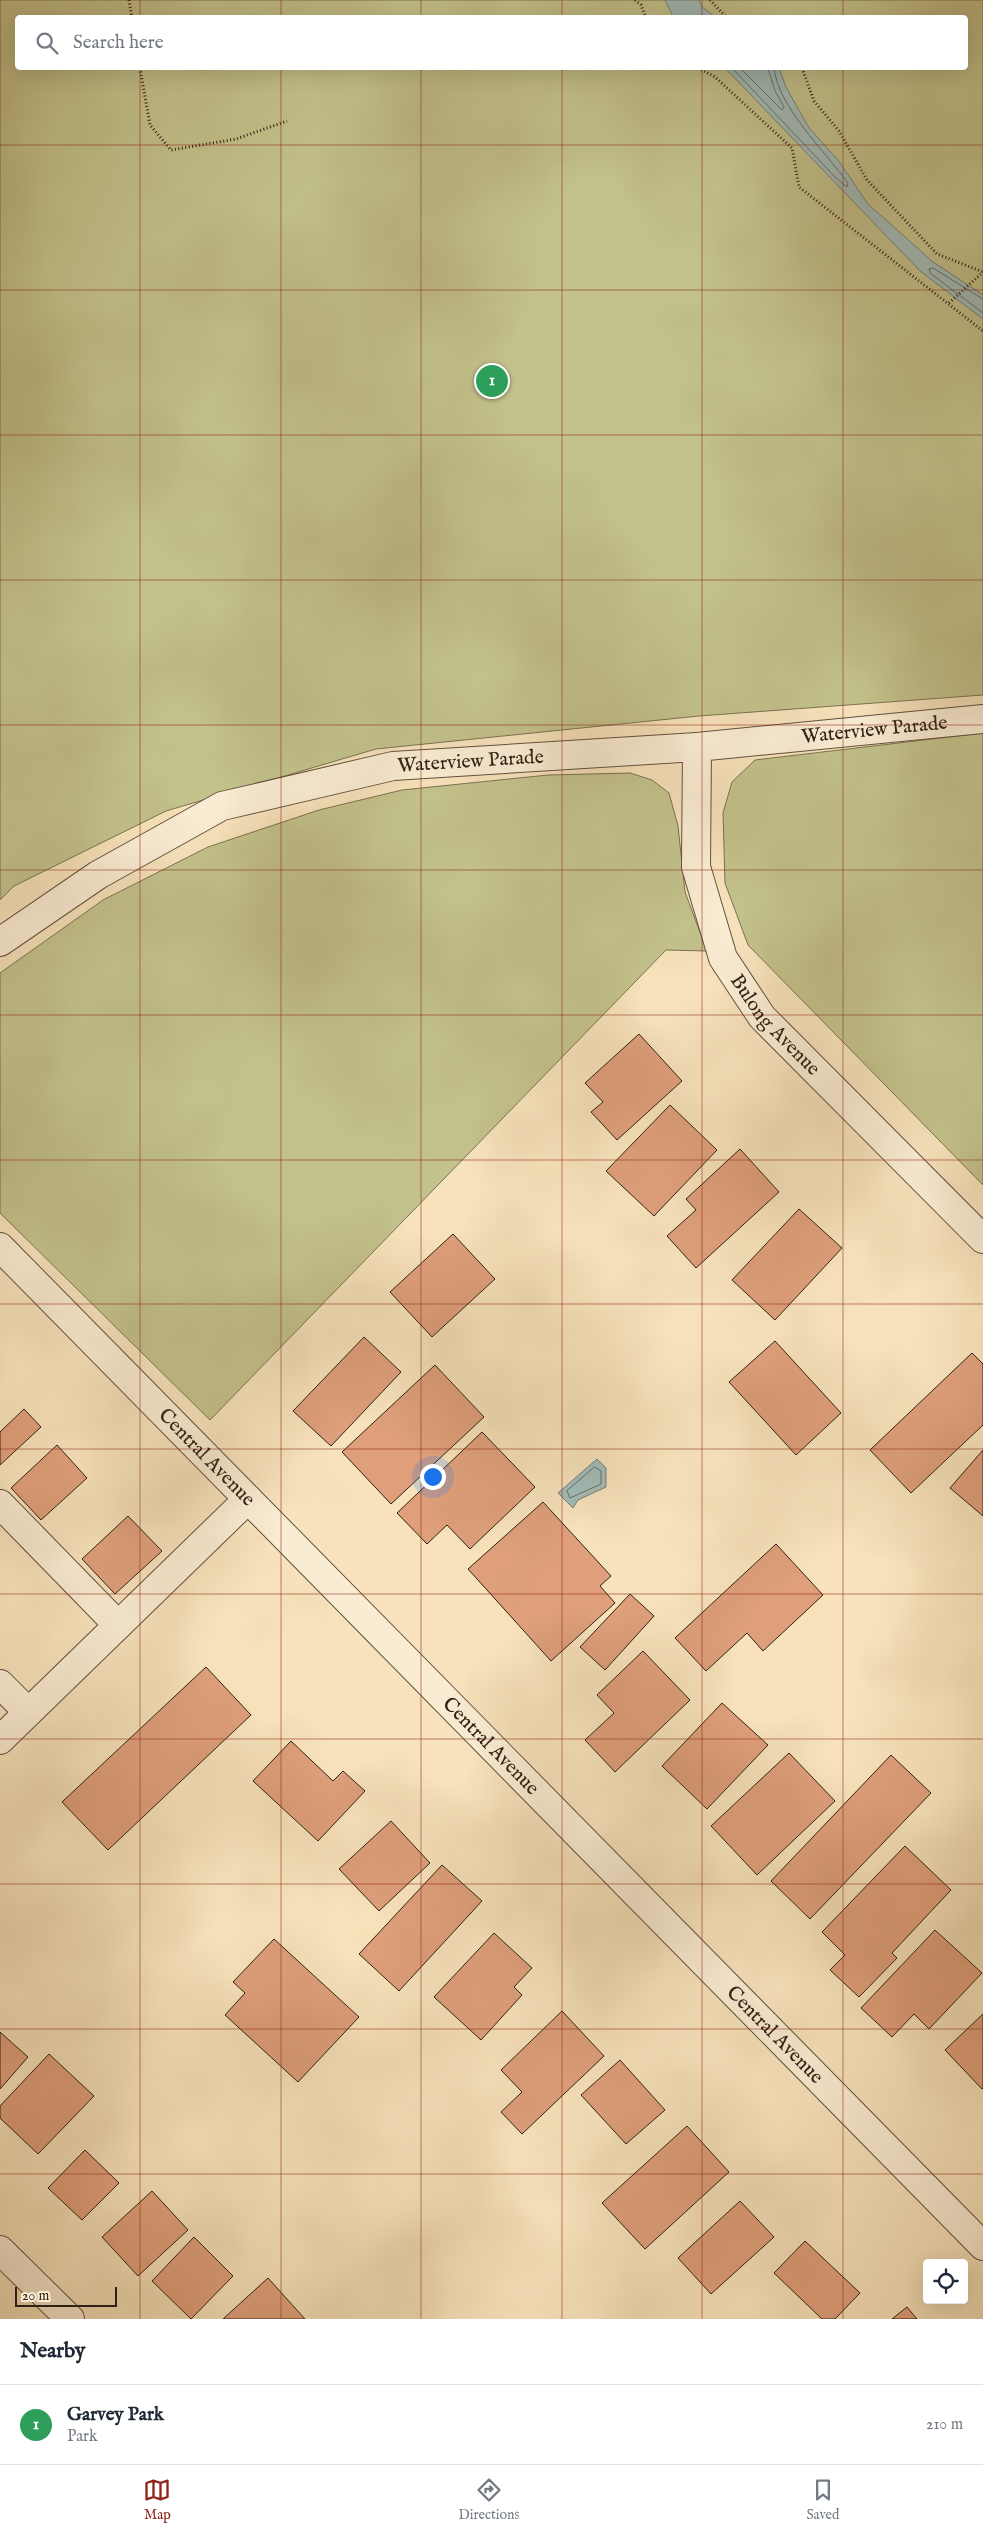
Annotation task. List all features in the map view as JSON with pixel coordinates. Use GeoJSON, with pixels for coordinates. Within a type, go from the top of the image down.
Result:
{"type":"FeatureCollection","features":[{"type":"Feature","properties":{"kind":"street","name":"Waterview Parade"},"geometry":{"type":"LineString","coordinates":[[0,942],[98,874],[222,806],[393,766],[697,748],[983,719]]}},
{"type":"Feature","properties":{"kind":"street","name":"Bulong Avenue"},"geometry":{"type":"LineString","coordinates":[[697,748],[696,867],[722,958],[762,1017],[983,1239]]}},
{"type":"Feature","properties":{"kind":"street","name":"Central Avenue"},"geometry":{"type":"LineString","coordinates":[[0,1247],[983,2246]]}},
{"type":"Feature","properties":{"kind":"street"},"geometry":{"type":"LineString","coordinates":[[0,1740],[248,1499]]}},
{"type":"Feature","properties":{"kind":"street"},"geometry":{"type":"LineString","coordinates":[[0,1504],[118,1625]]}},
{"type":"Feature","properties":{"kind":"street"},"geometry":{"type":"LineString","coordinates":[[0,1684],[28,1712]]}},
{"type":"Feature","properties":{"kind":"street"},"geometry":{"type":"LineString","coordinates":[[0,2250],[70,2319]]}},
{"type":"Feature","properties":{"kind":"path"},"geometry":{"type":"LineString","coordinates":[[129,0],[132,15]]}},
{"type":"Feature","properties":{"kind":"path"},"geometry":{"type":"LineString","coordinates":[[635,0],[641,5],[645,15]]}},
{"type":"Feature","properties":{"kind":"path"},"geometry":{"type":"LineString","coordinates":[[710,0],[724,15]]}},
{"type":"Feature","properties":{"kind":"path"},"geometry":{"type":"LineString","coordinates":[[140,70],[150,125],[171,150],[236,139],[287,121]]}},
{"type":"Feature","properties":{"kind":"path"},"geometry":{"type":"LineString","coordinates":[[702,70],[715,77],[792,148],[799,187],[983,331]]}},
{"type":"Feature","properties":{"kind":"path"},"geometry":{"type":"LineString","coordinates":[[803,70],[814,100],[839,131],[867,180],[937,254],[983,272],[948,303]]}},
{"type":"Feature","properties":{"kind":"shaded area"},"geometry":{"type":"Polygon","coordinates":[[[0,0],[983,0],[983,695],[699,716],[376,749],[166,811],[14,886],[0,900],[0,0]]]}},
{"type":"Feature","properties":{"kind":"shaded area"},"geometry":{"type":"Polygon","coordinates":[[[983,733],[983,1185],[748,945],[725,883],[723,813],[732,782],[755,760],[983,733]]]}},
{"type":"Feature","properties":{"kind":"shaded area"},"geometry":{"type":"Polygon","coordinates":[[[630,773],[652,780],[669,793],[678,826],[685,892],[707,951],[666,950],[210,1420],[0,1213],[0,973],[103,900],[208,847],[319,810],[402,790],[548,775],[630,773]]]}},
{"type":"Feature","properties":{"kind":"water"},"geometry":{"type":"Polygon","coordinates":[[[665,0],[699,0],[702,7],[712,15],[672,15],[665,0]]]}},
{"type":"Feature","properties":{"kind":"water"},"geometry":{"type":"Polygon","coordinates":[[[727,70],[780,70],[786,87],[809,128],[838,160],[868,204],[933,262],[983,295],[983,319],[920,271],[727,70]]]}},
{"type":"Feature","properties":{"kind":"water"},"geometry":{"type":"Polygon","coordinates":[[[597,1459],[606,1468],[606,1487],[578,1500],[573,1508],[558,1493],[597,1459]]]}},
{"type":"Feature","properties":{"kind":"building"},"geometry":{"type":"Polygon","coordinates":[[[639,1034],[682,1081],[617,1140],[591,1112],[603,1102],[585,1083],[639,1034]]]}},
{"type":"Feature","properties":{"kind":"building"},"geometry":{"type":"Polygon","coordinates":[[[670,1105],[717,1150],[654,1216],[606,1171],[670,1105]]]}},
{"type":"Feature","properties":{"kind":"building"},"geometry":{"type":"Polygon","coordinates":[[[740,1149],[779,1192],[696,1268],[667,1236],[696,1210],[686,1199],[740,1149]]]}},
{"type":"Feature","properties":{"kind":"building"},"geometry":{"type":"Polygon","coordinates":[[[799,1209],[842,1248],[775,1320],[732,1280],[799,1209]]]}},
{"type":"Feature","properties":{"kind":"building"},"geometry":{"type":"Polygon","coordinates":[[[453,1234],[495,1279],[432,1337],[390,1292],[453,1234]]]}},
{"type":"Feature","properties":{"kind":"building"},"geometry":{"type":"Polygon","coordinates":[[[364,1337],[401,1372],[331,1446],[293,1411],[364,1337]]]}},
{"type":"Feature","properties":{"kind":"building"},"geometry":{"type":"Polygon","coordinates":[[[775,1341],[841,1413],[796,1455],[729,1382],[775,1341]]]}},
{"type":"Feature","properties":{"kind":"building"},"geometry":{"type":"Polygon","coordinates":[[[972,1353],[983,1364],[983,1425],[911,1493],[870,1450],[972,1353]]]}},
{"type":"Feature","properties":{"kind":"building"},"geometry":{"type":"Polygon","coordinates":[[[435,1365],[484,1417],[391,1504],[342,1452],[435,1365]]]}},
{"type":"Feature","properties":{"kind":"building"},"geometry":{"type":"Polygon","coordinates":[[[24,1409],[41,1427],[0,1465],[0,1432],[24,1409]]]}},
{"type":"Feature","properties":{"kind":"building"},"geometry":{"type":"Polygon","coordinates":[[[482,1432],[535,1487],[470,1549],[447,1525],[427,1544],[397,1513],[482,1432]]]}},
{"type":"Feature","properties":{"kind":"building"},"geometry":{"type":"Polygon","coordinates":[[[57,1445],[87,1478],[41,1520],[11,1488],[57,1445]]]}},
{"type":"Feature","properties":{"kind":"building"},"geometry":{"type":"Polygon","coordinates":[[[983,1450],[983,1516],[950,1488],[983,1450]]]}},
{"type":"Feature","properties":{"kind":"building"},"geometry":{"type":"Polygon","coordinates":[[[543,1502],[611,1576],[600,1586],[615,1603],[551,1661],[468,1569],[543,1502]]]}},
{"type":"Feature","properties":{"kind":"building"},"geometry":{"type":"Polygon","coordinates":[[[128,1516],[162,1551],[115,1594],[82,1559],[128,1516]]]}},
{"type":"Feature","properties":{"kind":"building"},"geometry":{"type":"Polygon","coordinates":[[[776,1544],[823,1595],[763,1651],[747,1633],[706,1671],[675,1638],[776,1544]]]}},
{"type":"Feature","properties":{"kind":"building"},"geometry":{"type":"Polygon","coordinates":[[[630,1594],[654,1616],[605,1670],[580,1647],[630,1594]]]}},
{"type":"Feature","properties":{"kind":"building"},"geometry":{"type":"Polygon","coordinates":[[[643,1651],[690,1700],[615,1772],[585,1740],[614,1713],[597,1695],[643,1651]]]}},
{"type":"Feature","properties":{"kind":"building"},"geometry":{"type":"Polygon","coordinates":[[[206,1667],[251,1715],[108,1850],[62,1802],[206,1667]]]}},
{"type":"Feature","properties":{"kind":"building"},"geometry":{"type":"Polygon","coordinates":[[[722,1703],[768,1745],[707,1809],[662,1766],[722,1703]]]}},
{"type":"Feature","properties":{"kind":"building"},"geometry":{"type":"Polygon","coordinates":[[[291,1741],[333,1781],[343,1771],[365,1791],[318,1841],[253,1781],[291,1741]]]}},
{"type":"Feature","properties":{"kind":"building"},"geometry":{"type":"Polygon","coordinates":[[[789,1753],[835,1801],[757,1875],[711,1826],[789,1753]]]}},
{"type":"Feature","properties":{"kind":"building"},"geometry":{"type":"Polygon","coordinates":[[[891,1755],[931,1793],[810,1919],[771,1881],[891,1755]]]}},
{"type":"Feature","properties":{"kind":"building"},"geometry":{"type":"Polygon","coordinates":[[[391,1821],[430,1863],[379,1911],[339,1869],[391,1821]]]}},
{"type":"Feature","properties":{"kind":"building"},"geometry":{"type":"Polygon","coordinates":[[[905,1846],[951,1890],[892,1953],[897,1958],[859,1997],[830,1970],[845,1955],[822,1932],[905,1846]]]}},
{"type":"Feature","properties":{"kind":"building"},"geometry":{"type":"Polygon","coordinates":[[[442,1865],[482,1901],[399,1991],[359,1954],[442,1865]]]}},
{"type":"Feature","properties":{"kind":"building"},"geometry":{"type":"Polygon","coordinates":[[[935,1930],[982,1973],[929,2029],[914,2014],[892,2037],[861,2008],[935,1930]]]}},
{"type":"Feature","properties":{"kind":"building"},"geometry":{"type":"Polygon","coordinates":[[[494,1933],[532,1968],[514,1987],[522,1995],[481,2040],[434,1997],[494,1933]]]}},
{"type":"Feature","properties":{"kind":"building"},"geometry":{"type":"Polygon","coordinates":[[[274,1939],[359,2017],[298,2082],[225,2015],[245,1993],[233,1982],[274,1939]]]}},
{"type":"Feature","properties":{"kind":"building"},"geometry":{"type":"Polygon","coordinates":[[[562,2011],[604,2056],[522,2134],[501,2112],[522,2092],[501,2070],[562,2011]]]}},
{"type":"Feature","properties":{"kind":"building"},"geometry":{"type":"Polygon","coordinates":[[[983,2014],[983,2088],[982,2089],[945,2050],[983,2014]]]}},
{"type":"Feature","properties":{"kind":"building"},"geometry":{"type":"Polygon","coordinates":[[[0,2032],[28,2057],[0,2089],[0,2032]]]}},
{"type":"Feature","properties":{"kind":"building"},"geometry":{"type":"Polygon","coordinates":[[[49,2054],[94,2096],[38,2154],[0,2118],[0,2106],[49,2054]]]}},
{"type":"Feature","properties":{"kind":"building"},"geometry":{"type":"Polygon","coordinates":[[[620,2060],[665,2110],[626,2144],[581,2095],[620,2060]]]}},
{"type":"Feature","properties":{"kind":"building"},"geometry":{"type":"Polygon","coordinates":[[[687,2126],[729,2172],[645,2249],[602,2203],[687,2126]]]}},
{"type":"Feature","properties":{"kind":"building"},"geometry":{"type":"Polygon","coordinates":[[[85,2150],[119,2183],[82,2220],[48,2188],[85,2150]]]}},
{"type":"Feature","properties":{"kind":"building"},"geometry":{"type":"Polygon","coordinates":[[[152,2191],[188,2230],[138,2276],[102,2237],[152,2191]]]}},
{"type":"Feature","properties":{"kind":"building"},"geometry":{"type":"Polygon","coordinates":[[[740,2201],[774,2237],[711,2294],[678,2258],[740,2201]]]}},
{"type":"Feature","properties":{"kind":"building"},"geometry":{"type":"Polygon","coordinates":[[[194,2237],[233,2276],[191,2319],[152,2281],[194,2237]]]}},
{"type":"Feature","properties":{"kind":"building"},"geometry":{"type":"Polygon","coordinates":[[[805,2241],[860,2293],[835,2319],[822,2319],[774,2273],[805,2241]]]}},
{"type":"Feature","properties":{"kind":"building"},"geometry":{"type":"Polygon","coordinates":[[[268,2278],[305,2319],[223,2319],[268,2278]]]}},
{"type":"Feature","properties":{"kind":"building"},"geometry":{"type":"Polygon","coordinates":[[[907,2307],[917,2319],[892,2319],[907,2307]]]}},
{"type":"Feature","properties":{"kind":"place","name":"Garvey Park"},"geometry":{"type":"Point","coordinates":[492,381]}}]}
